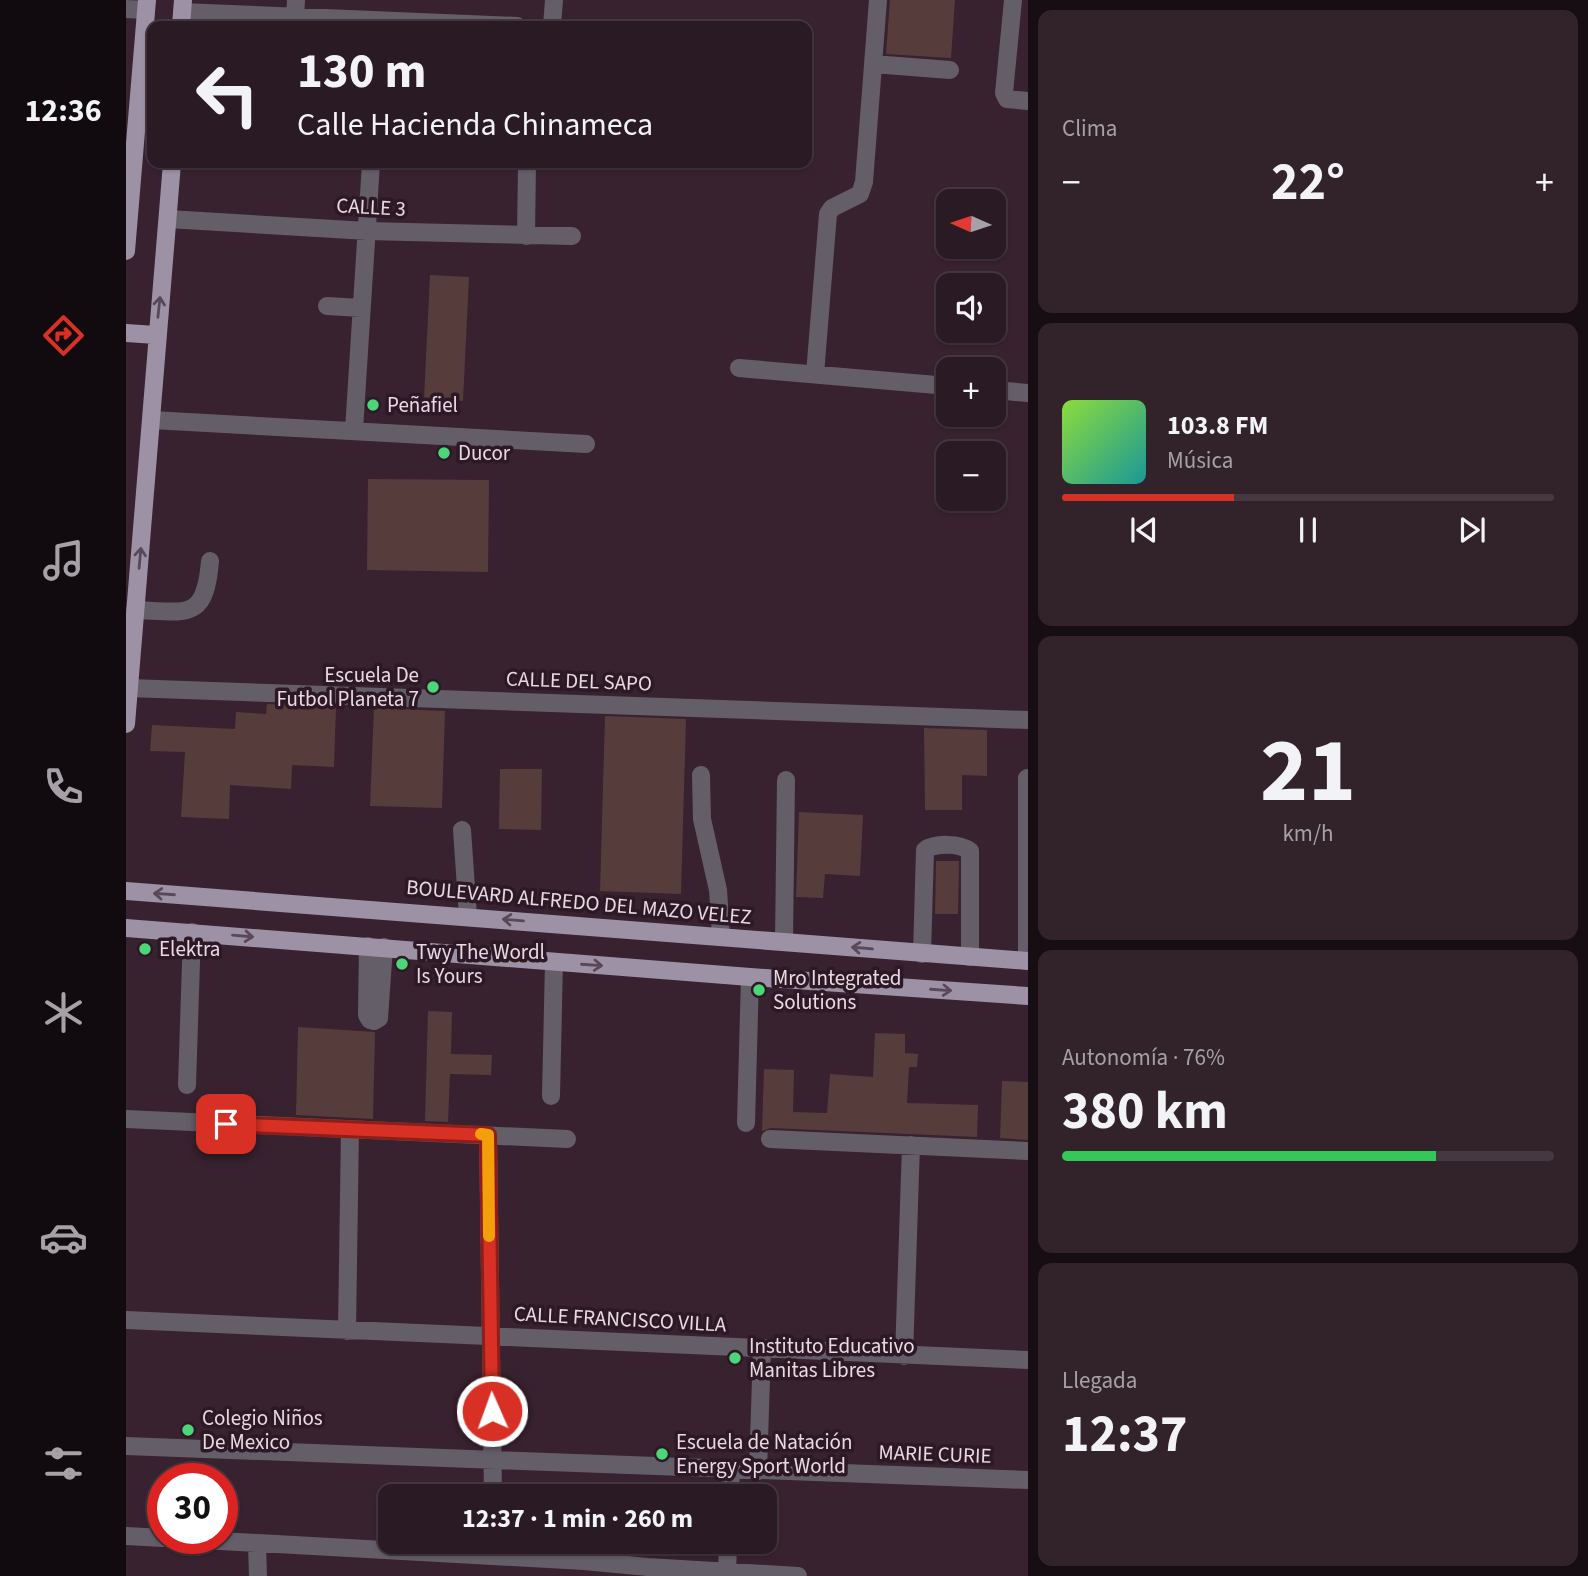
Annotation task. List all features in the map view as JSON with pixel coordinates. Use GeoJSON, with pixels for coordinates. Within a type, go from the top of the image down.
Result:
{"type":"FeatureCollection","features":[{"type":"Feature","properties":{"kind":"main road"},"geometry":{"type":"LineString","coordinates":[[126,251],[127,211],[146,5]]}},
{"type":"Feature","properties":{"kind":"main road"},"geometry":{"type":"LineString","coordinates":[[126,724],[172,168]]}},
{"type":"Feature","properties":{"kind":"main road"},"geometry":{"type":"LineString","coordinates":[[126,333],[156,335]]}},
{"type":"Feature","properties":{"kind":"main road","name":"BOULEVARD ALFREDO DEL MAZO VELEZ"},"geometry":{"type":"LineString","coordinates":[[126,891],[1028,961]]}},
{"type":"Feature","properties":{"kind":"main road"},"geometry":{"type":"LineString","coordinates":[[126,928],[1028,996]]}},
{"type":"Feature","properties":{"kind":"street"},"geometry":{"type":"LineString","coordinates":[[552,21],[554,0]]}},
{"type":"Feature","properties":{"kind":"street"},"geometry":{"type":"LineString","coordinates":[[815,374],[828,214],[832,208],[860,194],[862,189],[878,0]]}},
{"type":"Feature","properties":{"kind":"street"},"geometry":{"type":"LineString","coordinates":[[1013,0],[1004,93],[1007,99],[1028,101]]}},
{"type":"Feature","properties":{"kind":"street"},"geometry":{"type":"LineString","coordinates":[[126,9],[146,5]]}},
{"type":"Feature","properties":{"kind":"street"},"geometry":{"type":"LineString","coordinates":[[182,13],[295,9],[411,21]]}},
{"type":"Feature","properties":{"kind":"street"},"geometry":{"type":"LineString","coordinates":[[873,64],[950,70]]}},
{"type":"Feature","properties":{"kind":"street"},"geometry":{"type":"LineString","coordinates":[[355,430],[371,168]]}},
{"type":"Feature","properties":{"kind":"street"},"geometry":{"type":"LineString","coordinates":[[526,236],[527,168]]}},
{"type":"Feature","properties":{"kind":"street","name":"CALLE 3"},"geometry":{"type":"LineString","coordinates":[[168,219],[367,230],[572,236]]}},
{"type":"Feature","properties":{"kind":"street"},"geometry":{"type":"LineString","coordinates":[[327,306],[361,308]]}},
{"type":"Feature","properties":{"kind":"street"},"geometry":{"type":"LineString","coordinates":[[739,368],[936,385]]}},
{"type":"Feature","properties":{"kind":"street"},"geometry":{"type":"LineString","coordinates":[[1006,391],[1028,393]]}},
{"type":"Feature","properties":{"kind":"street"},"geometry":{"type":"LineString","coordinates":[[152,420],[586,444]]}},
{"type":"Feature","properties":{"kind":"street"},"geometry":{"type":"LineString","coordinates":[[135,610],[177,612],[191,610],[199,605],[205,593],[210,561]]}},
{"type":"Feature","properties":{"kind":"street","name":"CALLE DEL SAPO"},"geometry":{"type":"LineString","coordinates":[[129,688],[1028,720]]}},
{"type":"Feature","properties":{"kind":"street"},"geometry":{"type":"LineString","coordinates":[[701,775],[702,819],[718,890],[721,936]]}},
{"type":"Feature","properties":{"kind":"street"},"geometry":{"type":"LineString","coordinates":[[1027,778],[1028,961]]}},
{"type":"Feature","properties":{"kind":"street"},"geometry":{"type":"LineString","coordinates":[[784,942],[786,780]]}},
{"type":"Feature","properties":{"kind":"street"},"geometry":{"type":"LineString","coordinates":[[462,830],[468,916]]}},
{"type":"Feature","properties":{"kind":"street"},"geometry":{"type":"LineString","coordinates":[[922,954],[925,850],[932,845],[965,847],[970,851],[970,957]]}},
{"type":"Feature","properties":{"kind":"street"},"geometry":{"type":"LineString","coordinates":[[187,1085],[192,932]]}},
{"type":"Feature","properties":{"kind":"street"},"geometry":{"type":"LineString","coordinates":[[551,1096],[554,962]]}},
{"type":"Feature","properties":{"kind":"street"},"geometry":{"type":"LineString","coordinates":[[746,1123],[750,977]]}},
{"type":"Feature","properties":{"kind":"street"},"geometry":{"type":"LineString","coordinates":[[126,1119],[567,1139]]}},
{"type":"Feature","properties":{"kind":"street"},"geometry":{"type":"LineString","coordinates":[[347,1331],[350,1129]]}},
{"type":"Feature","properties":{"kind":"street"},"geometry":{"type":"LineString","coordinates":[[488,1135],[489,1336],[494,1484]]}},
{"type":"Feature","properties":{"kind":"street"},"geometry":{"type":"LineString","coordinates":[[770,1139],[1028,1151]]}},
{"type":"Feature","properties":{"kind":"street"},"geometry":{"type":"LineString","coordinates":[[904,1356],[911,1145]]}},
{"type":"Feature","properties":{"kind":"street","name":"CALLE FRANCISCO VILLA"},"geometry":{"type":"LineString","coordinates":[[126,1320],[1028,1360]]}},
{"type":"Feature","properties":{"kind":"street"},"geometry":{"type":"LineString","coordinates":[[758,1471],[762,1349]]}},
{"type":"Feature","properties":{"kind":"street","name":"MARIE CURIE"},"geometry":{"type":"LineString","coordinates":[[126,1446],[1028,1480]]}},
{"type":"Feature","properties":{"kind":"street"},"geometry":{"type":"LineString","coordinates":[[730,1484],[731,1470]]}},
{"type":"Feature","properties":{"kind":"street"},"geometry":{"type":"LineString","coordinates":[[126,1536],[147,1537]]}},
{"type":"Feature","properties":{"kind":"street"},"geometry":{"type":"LineString","coordinates":[[238,1543],[378,1547]]}},
{"type":"Feature","properties":{"kind":"street"},"geometry":{"type":"LineString","coordinates":[[257,1544],[258,1576]]}},
{"type":"Feature","properties":{"kind":"street"},"geometry":{"type":"LineString","coordinates":[[516,1554],[584,1569],[798,1576]]}},
{"type":"Feature","properties":{"kind":"street"},"geometry":{"type":"LineString","coordinates":[[727,1574],[728,1554]]}},
{"type":"Feature","properties":{"kind":"building"},"geometry":{"type":"Polygon","coordinates":[[[890,0],[955,0],[951,58],[886,54],[890,0]]]}},
{"type":"Feature","properties":{"kind":"building"},"geometry":{"type":"Polygon","coordinates":[[[430,275],[469,277],[463,401],[424,399],[430,275]]]}},
{"type":"Feature","properties":{"kind":"building"},"geometry":{"type":"Polygon","coordinates":[[[368,479],[489,480],[488,572],[367,570],[368,479]]]}},
{"type":"Feature","properties":{"kind":"building"},"geometry":{"type":"Polygon","coordinates":[[[267,704],[336,707],[334,767],[292,765],[291,789],[230,785],[229,819],[181,817],[185,752],[150,751],[152,725],[235,729],[236,712],[266,714],[267,704]]]}},
{"type":"Feature","properties":{"kind":"building"},"geometry":{"type":"Polygon","coordinates":[[[374,708],[445,711],[442,808],[370,806],[374,708]]]}},
{"type":"Feature","properties":{"kind":"building"},"geometry":{"type":"Polygon","coordinates":[[[605,716],[686,719],[681,894],[600,891],[605,716]]]}},
{"type":"Feature","properties":{"kind":"building"},"geometry":{"type":"Polygon","coordinates":[[[924,728],[987,730],[987,776],[962,775],[962,810],[925,810],[924,728]]]}},
{"type":"Feature","properties":{"kind":"building"},"geometry":{"type":"Polygon","coordinates":[[[500,769],[542,769],[541,830],[499,829],[500,769]]]}},
{"type":"Feature","properties":{"kind":"building"},"geometry":{"type":"Polygon","coordinates":[[[799,812],[863,815],[860,876],[825,874],[823,898],[796,897],[799,812]]]}},
{"type":"Feature","properties":{"kind":"building"},"geometry":{"type":"Polygon","coordinates":[[[936,861],[959,861],[958,914],[935,914],[936,861]]]}},
{"type":"Feature","properties":{"kind":"building"},"geometry":{"type":"Polygon","coordinates":[[[428,1011],[452,1012],[451,1054],[492,1055],[491,1075],[450,1074],[448,1122],[425,1121],[428,1011]]]}},
{"type":"Feature","properties":{"kind":"building"},"geometry":{"type":"Polygon","coordinates":[[[298,1027],[375,1032],[373,1119],[296,1115],[298,1027]]]}},
{"type":"Feature","properties":{"kind":"building"},"geometry":{"type":"Polygon","coordinates":[[[875,1033],[905,1034],[905,1053],[918,1054],[917,1067],[909,1067],[907,1103],[978,1105],[977,1137],[771,1128],[762,1131],[764,1069],[794,1070],[793,1112],[827,1113],[830,1074],[873,1077],[875,1033]]]}},
{"type":"Feature","properties":{"kind":"building"},"geometry":{"type":"Polygon","coordinates":[[[1002,1081],[1028,1082],[1028,1140],[1000,1138],[1002,1081]]]}},
{"type":"Feature","properties":{"kind":"slow traffic"},"geometry":{"type":"LineString","coordinates":[[481,1134],[488,1135],[489,1236]]}},
{"type":"Feature","properties":{"kind":"place","name":"Peñafiel"},"geometry":{"type":"Point","coordinates":[373,405]}},
{"type":"Feature","properties":{"kind":"place","name":"Ducor"},"geometry":{"type":"Point","coordinates":[444,453]}},
{"type":"Feature","properties":{"kind":"place","name":"Escuela De Futbol Planeta 7"},"geometry":{"type":"Point","coordinates":[433,687]}},
{"type":"Feature","properties":{"kind":"place","name":"Elektra"},"geometry":{"type":"Point","coordinates":[145,949]}},
{"type":"Feature","properties":{"kind":"place","name":"Twy The Wordl Is Yours"},"geometry":{"type":"Point","coordinates":[402,964]}},
{"type":"Feature","properties":{"kind":"place","name":"Mro Integrated Solutions"},"geometry":{"type":"Point","coordinates":[759,990]}},
{"type":"Feature","properties":{"kind":"place","name":"Instituto Educativo Manitas Libres"},"geometry":{"type":"Point","coordinates":[735,1358]}},
{"type":"Feature","properties":{"kind":"place","name":"Colegio Niños De Mexico"},"geometry":{"type":"Point","coordinates":[188,1430]}},
{"type":"Feature","properties":{"kind":"place","name":"Escuela de Natación Energy Sport World"},"geometry":{"type":"Point","coordinates":[662,1454]}},
{"type":"Feature","properties":{"kind":"route"},"geometry":{"type":"LineString","coordinates":[[226,1124],[488,1135],[492,1411]]}}]}
